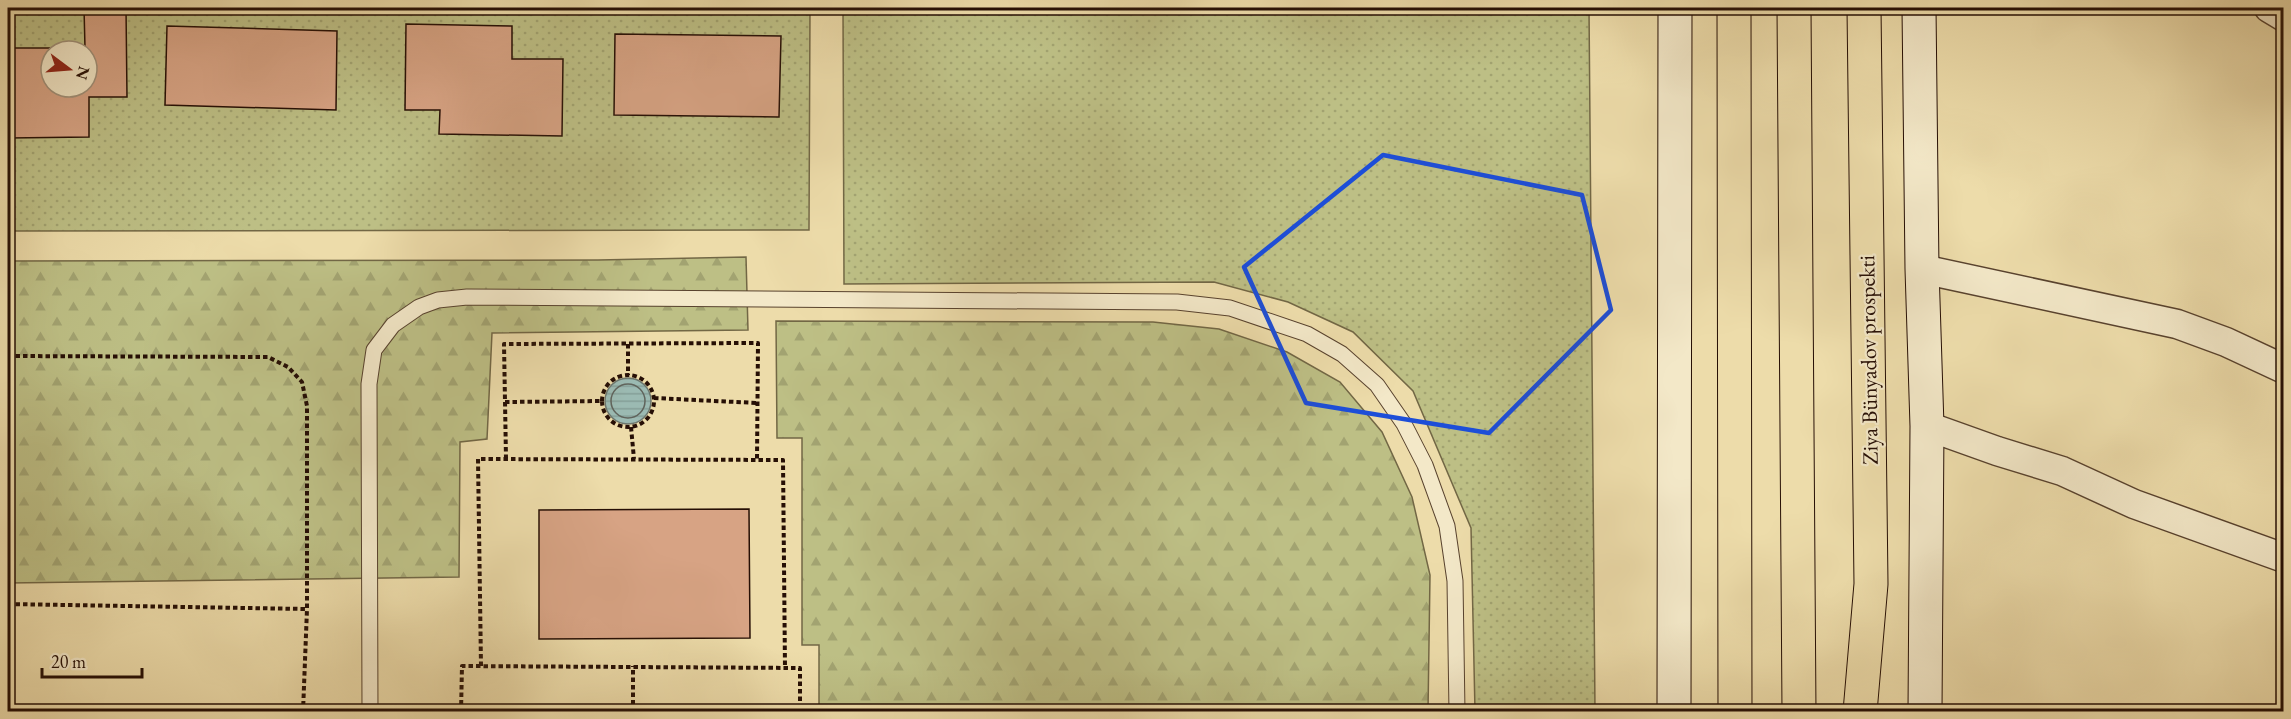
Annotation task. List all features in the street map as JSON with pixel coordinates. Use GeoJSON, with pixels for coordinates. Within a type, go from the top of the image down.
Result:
{"type":"FeatureCollection","features":[{"type":"Feature","properties":{"kind":"main road"},"geometry":{"type":"LineString","coordinates":[[1674,711],[1675,8]]}},
{"type":"Feature","properties":{"kind":"main road"},"geometry":{"type":"LineString","coordinates":[[1734,8],[1735,711]]}},
{"type":"Feature","properties":{"kind":"main road"},"geometry":{"type":"LineString","coordinates":[[1794,8],[1799,711]]}},
{"type":"Feature","properties":{"kind":"main road","name":"Ziya Bünyadov prospekti"},"geometry":{"type":"LineString","coordinates":[[1860,711],[1871,584],[1864,8]]}},
{"type":"Feature","properties":{"kind":"main road"},"geometry":{"type":"LineString","coordinates":[[1919,8],[1922,269],[1927,426],[1925,711]]}},
{"type":"Feature","properties":{"kind":"main road"},"geometry":{"type":"LineString","coordinates":[[1871,584],[1872,711]]}},
{"type":"Feature","properties":{"kind":"street"},"geometry":{"type":"LineString","coordinates":[[2269,8],[2283,17]]}},
{"type":"Feature","properties":{"kind":"street"},"geometry":{"type":"LineString","coordinates":[[1922,269],[2177,324],[2226,342],[2283,369]]}},
{"type":"Feature","properties":{"kind":"street"},"geometry":{"type":"LineString","coordinates":[[1927,426],[1997,452],[2062,471],[2134,504],[2283,558]]}},
{"type":"Feature","properties":{"kind":"lane"},"geometry":{"type":"LineString","coordinates":[[370,711],[369,384],[374,350],[393,325],[419,307],[438,300],[479,297],[1177,302],[1230,308],[1307,334],[1342,354],[1377,385],[1404,424],[1425,465],[1447,526],[1455,580],[1456,711]]}},
{"type":"Feature","properties":{"kind":"path"},"geometry":{"type":"LineString","coordinates":[[506,459],[504,344],[758,344],[757,460]]}},
{"type":"Feature","properties":{"kind":"path"},"geometry":{"type":"LineString","coordinates":[[628,344],[628,375]]}},
{"type":"Feature","properties":{"kind":"path"},"geometry":{"type":"LineString","coordinates":[[8,356],[268,357],[288,367],[302,382],[307,406],[307,609],[303,711]]}},
{"type":"Feature","properties":{"kind":"path"},"geometry":{"type":"LineString","coordinates":[[618,376],[638,376],[645,381],[654,398],[651,412],[646,419],[631,427],[612,422],[603,410],[602,401],[606,386],[618,376]]}},
{"type":"Feature","properties":{"kind":"path"},"geometry":{"type":"LineString","coordinates":[[654,398],[758,403]]}},
{"type":"Feature","properties":{"kind":"path"},"geometry":{"type":"LineString","coordinates":[[505,402],[602,401]]}},
{"type":"Feature","properties":{"kind":"path"},"geometry":{"type":"LineString","coordinates":[[631,427],[634,459]]}},
{"type":"Feature","properties":{"kind":"path"},"geometry":{"type":"LineString","coordinates":[[481,666],[478,459],[634,459],[783,460],[785,668]]}},
{"type":"Feature","properties":{"kind":"path"},"geometry":{"type":"LineString","coordinates":[[8,604],[307,609]]}},
{"type":"Feature","properties":{"kind":"path"},"geometry":{"type":"LineString","coordinates":[[461,711],[462,666],[800,668],[800,711]]}},
{"type":"Feature","properties":{"kind":"path"},"geometry":{"type":"LineString","coordinates":[[633,666],[633,711]]}},
{"type":"Feature","properties":{"kind":"highlighted area"},"geometry":{"type":"Polygon","coordinates":[[[1383,155],[1582,195],[1611,310],[1489,433],[1306,403],[1244,267],[1383,155]]]}},
{"type":"Feature","properties":{"kind":"green space"},"geometry":{"type":"Polygon","coordinates":[[[8,8],[810,8],[809,230],[8,231],[8,8]]]}},
{"type":"Feature","properties":{"kind":"green space"},"geometry":{"type":"Polygon","coordinates":[[[843,8],[1589,8],[1595,711],[1475,711],[1471,528],[1413,391],[1353,332],[1288,302],[1214,282],[844,284],[843,8]]]}},
{"type":"Feature","properties":{"kind":"green space"},"geometry":{"type":"Polygon","coordinates":[[[746,257],[748,330],[492,333],[487,439],[460,442],[459,577],[8,583],[8,261],[598,260],[746,257]]]}},
{"type":"Feature","properties":{"kind":"green space"},"geometry":{"type":"Polygon","coordinates":[[[776,321],[1153,322],[1219,329],[1287,352],[1340,382],[1382,432],[1412,497],[1430,575],[1428,711],[819,711],[819,645],[802,645],[802,438],[777,438],[776,321]]]}},
{"type":"Feature","properties":{"kind":"water"},"geometry":{"type":"Polygon","coordinates":[[[628,378],[644,385],[651,401],[644,417],[628,424],[612,417],[605,401],[612,385],[628,378]]]}},
{"type":"Feature","properties":{"kind":"building"},"geometry":{"type":"Polygon","coordinates":[[[84,8],[126,8],[127,97],[99,97],[99,39],[85,39],[84,8]]]}},
{"type":"Feature","properties":{"kind":"building"},"geometry":{"type":"Polygon","coordinates":[[[406,24],[512,26],[512,59],[563,59],[562,136],[439,134],[440,110],[405,110],[406,24]]]}},
{"type":"Feature","properties":{"kind":"building"},"geometry":{"type":"Polygon","coordinates":[[[167,26],[337,31],[336,110],[165,105],[167,26]]]}},
{"type":"Feature","properties":{"kind":"building"},"geometry":{"type":"Polygon","coordinates":[[[615,34],[781,36],[779,117],[614,115],[615,34]]]}},
{"type":"Feature","properties":{"kind":"building"},"geometry":{"type":"Polygon","coordinates":[[[8,48],[39,48],[39,99],[89,99],[89,137],[8,138],[8,48]]]}},
{"type":"Feature","properties":{"kind":"building"},"geometry":{"type":"Polygon","coordinates":[[[749,509],[750,638],[539,639],[539,510],[749,509]]]}}]}
